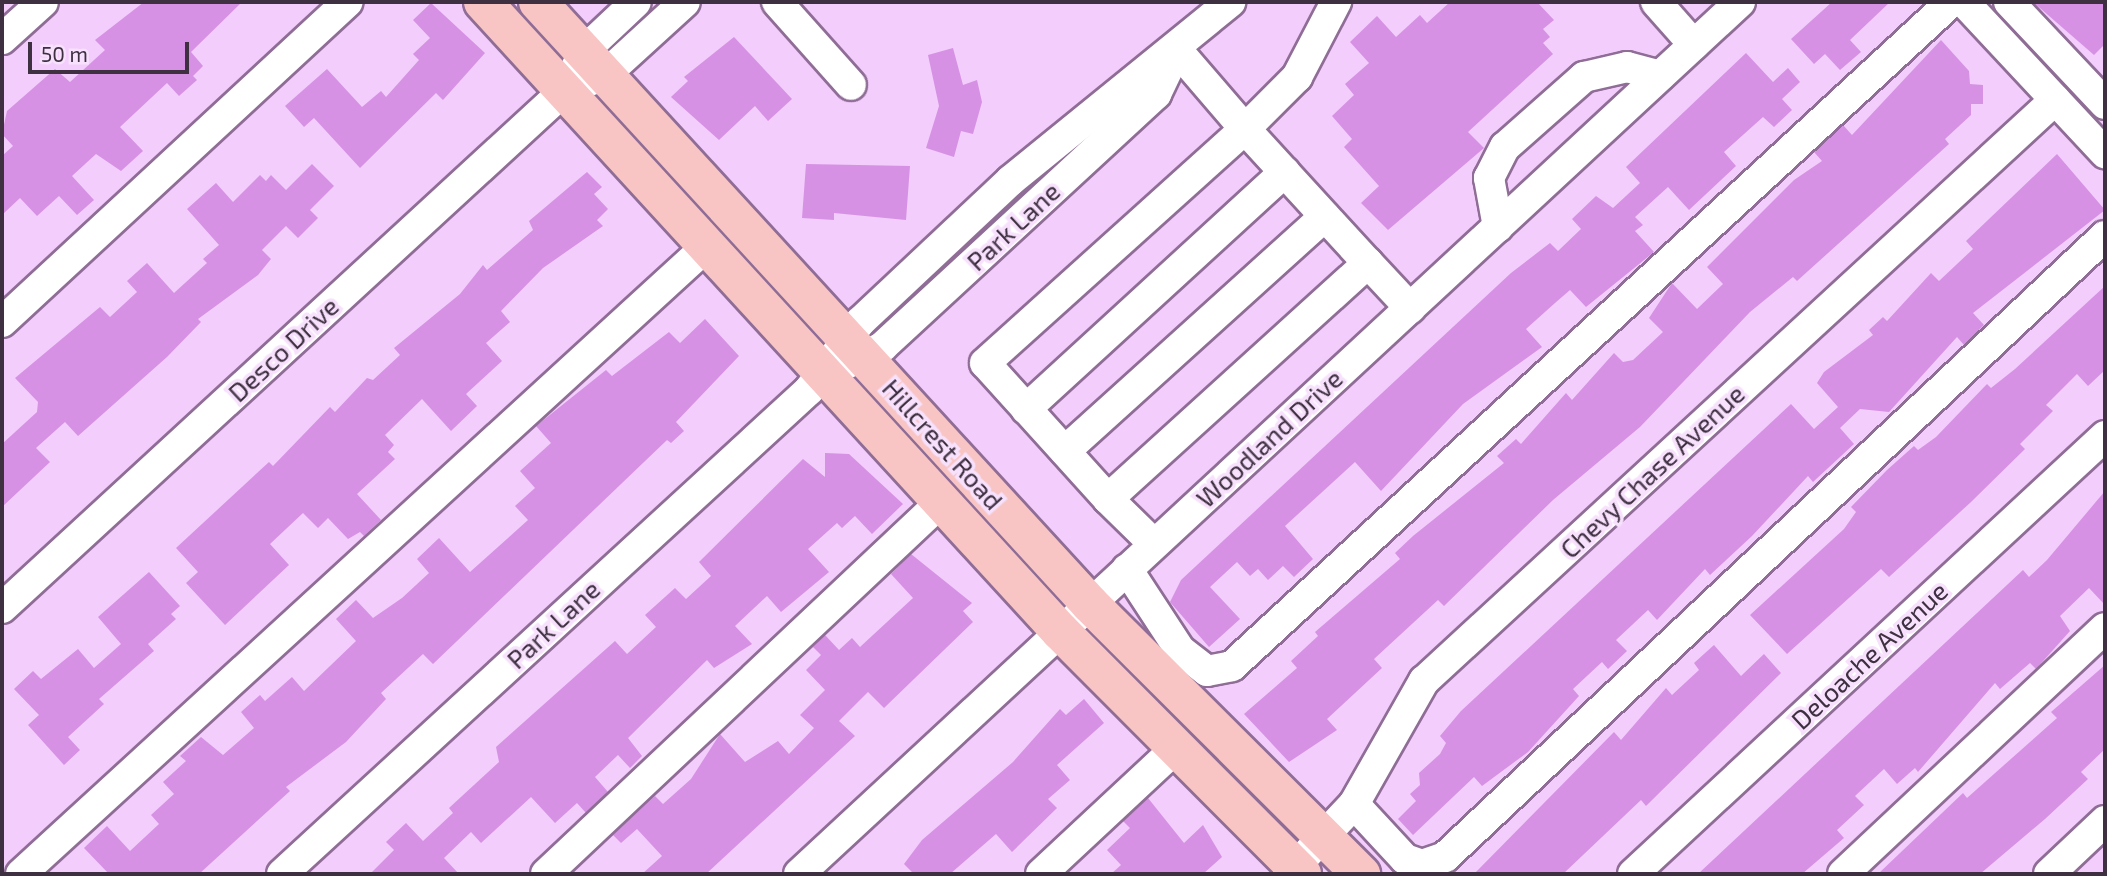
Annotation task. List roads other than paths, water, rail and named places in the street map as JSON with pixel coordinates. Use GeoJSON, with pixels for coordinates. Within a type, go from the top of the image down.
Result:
{"type":"FeatureCollection","features":[{"type":"Feature","properties":{"kind":"main road","name":"Hillcrest Road"},"geometry":{"type":"LineString","coordinates":[[484,2],[1060,631],[1173,751],[1295,872]]}},
{"type":"Feature","properties":{"kind":"main road","name":"Hillcrest Road"},"geometry":{"type":"LineString","coordinates":[[538,2],[1090,604],[1361,874]]}},
{"type":"Feature","properties":{"kind":"street"},"geometry":{"type":"LineString","coordinates":[[2,39],[43,2]]}},
{"type":"Feature","properties":{"kind":"street"},"geometry":{"type":"LineString","coordinates":[[2,322],[347,2]]}},
{"type":"Feature","properties":{"kind":"street","name":"Desco Drive"},"geometry":{"type":"LineString","coordinates":[[594,63],[635,2]]}},
{"type":"Feature","properties":{"kind":"street","name":"Desco Drive"},"geometry":{"type":"LineString","coordinates":[[2,608],[594,63],[685,2]]}},
{"type":"Feature","properties":{"kind":"street"},"geometry":{"type":"LineString","coordinates":[[776,2],[851,85]]}},
{"type":"Feature","properties":{"kind":"street","name":"Park Lane"},"geometry":{"type":"LineString","coordinates":[[282,874],[856,348],[1010,181],[1138,71],[1177,50],[1230,2]]}},
{"type":"Feature","properties":{"kind":"street"},"geometry":{"type":"LineString","coordinates":[[1154,544],[1108,499],[985,363],[1245,129],[1297,77],[1336,2]]}},
{"type":"Feature","properties":{"kind":"street"},"geometry":{"type":"LineString","coordinates":[[1656,2],[1694,45]]}},
{"type":"Feature","properties":{"kind":"street","name":"Woodland Drive"},"geometry":{"type":"LineString","coordinates":[[799,874],[1740,2]]}},
{"type":"Feature","properties":{"kind":"street"},"geometry":{"type":"LineString","coordinates":[[1127,569],[1180,650],[1208,671],[1232,666],[1951,2]]}},
{"type":"Feature","properties":{"kind":"street"},"geometry":{"type":"LineString","coordinates":[[1964,2],[2105,153]]}},
{"type":"Feature","properties":{"kind":"street"},"geometry":{"type":"LineString","coordinates":[[2009,2],[2104,101]]}},
{"type":"Feature","properties":{"kind":"street"},"geometry":{"type":"LineString","coordinates":[[1177,50],[1245,129],[1410,308]]}},
{"type":"Feature","properties":{"kind":"street"},"geometry":{"type":"LineString","coordinates":[[1498,227],[1489,178],[1505,147],[1584,77],[1627,67],[1660,76]]}},
{"type":"Feature","properties":{"kind":"street","name":"Chevy Chase Avenue"},"geometry":{"type":"LineString","coordinates":[[1295,872],[1354,804],[1424,681],[2055,100]]}},
{"type":"Feature","properties":{"kind":"street"},"geometry":{"type":"LineString","coordinates":[[1026,409],[1285,172]]}},
{"type":"Feature","properties":{"kind":"street"},"geometry":{"type":"LineString","coordinates":[[1065,452],[1325,216]]}},
{"type":"Feature","properties":{"kind":"street"},"geometry":{"type":"LineString","coordinates":[[1354,804],[1405,859],[1422,865],[1445,857],[2105,236]]}},
{"type":"Feature","properties":{"kind":"street"},"geometry":{"type":"LineString","coordinates":[[21,874],[706,247]]}},
{"type":"Feature","properties":{"kind":"street"},"geometry":{"type":"LineString","coordinates":[[1108,499],[1368,263]]}},
{"type":"Feature","properties":{"kind":"street","name":"Deloache Avenue"},"geometry":{"type":"LineString","coordinates":[[1633,874],[2105,436]]}},
{"type":"Feature","properties":{"kind":"street"},"geometry":{"type":"LineString","coordinates":[[546,874],[941,502]]}},
{"type":"Feature","properties":{"kind":"street"},"geometry":{"type":"LineString","coordinates":[[1843,874],[2105,628]]}},
{"type":"Feature","properties":{"kind":"street"},"geometry":{"type":"LineString","coordinates":[[1041,874],[1173,751]]}},
{"type":"Feature","properties":{"kind":"street"},"geometry":{"type":"LineString","coordinates":[[2049,874],[2105,821]]}}]}
